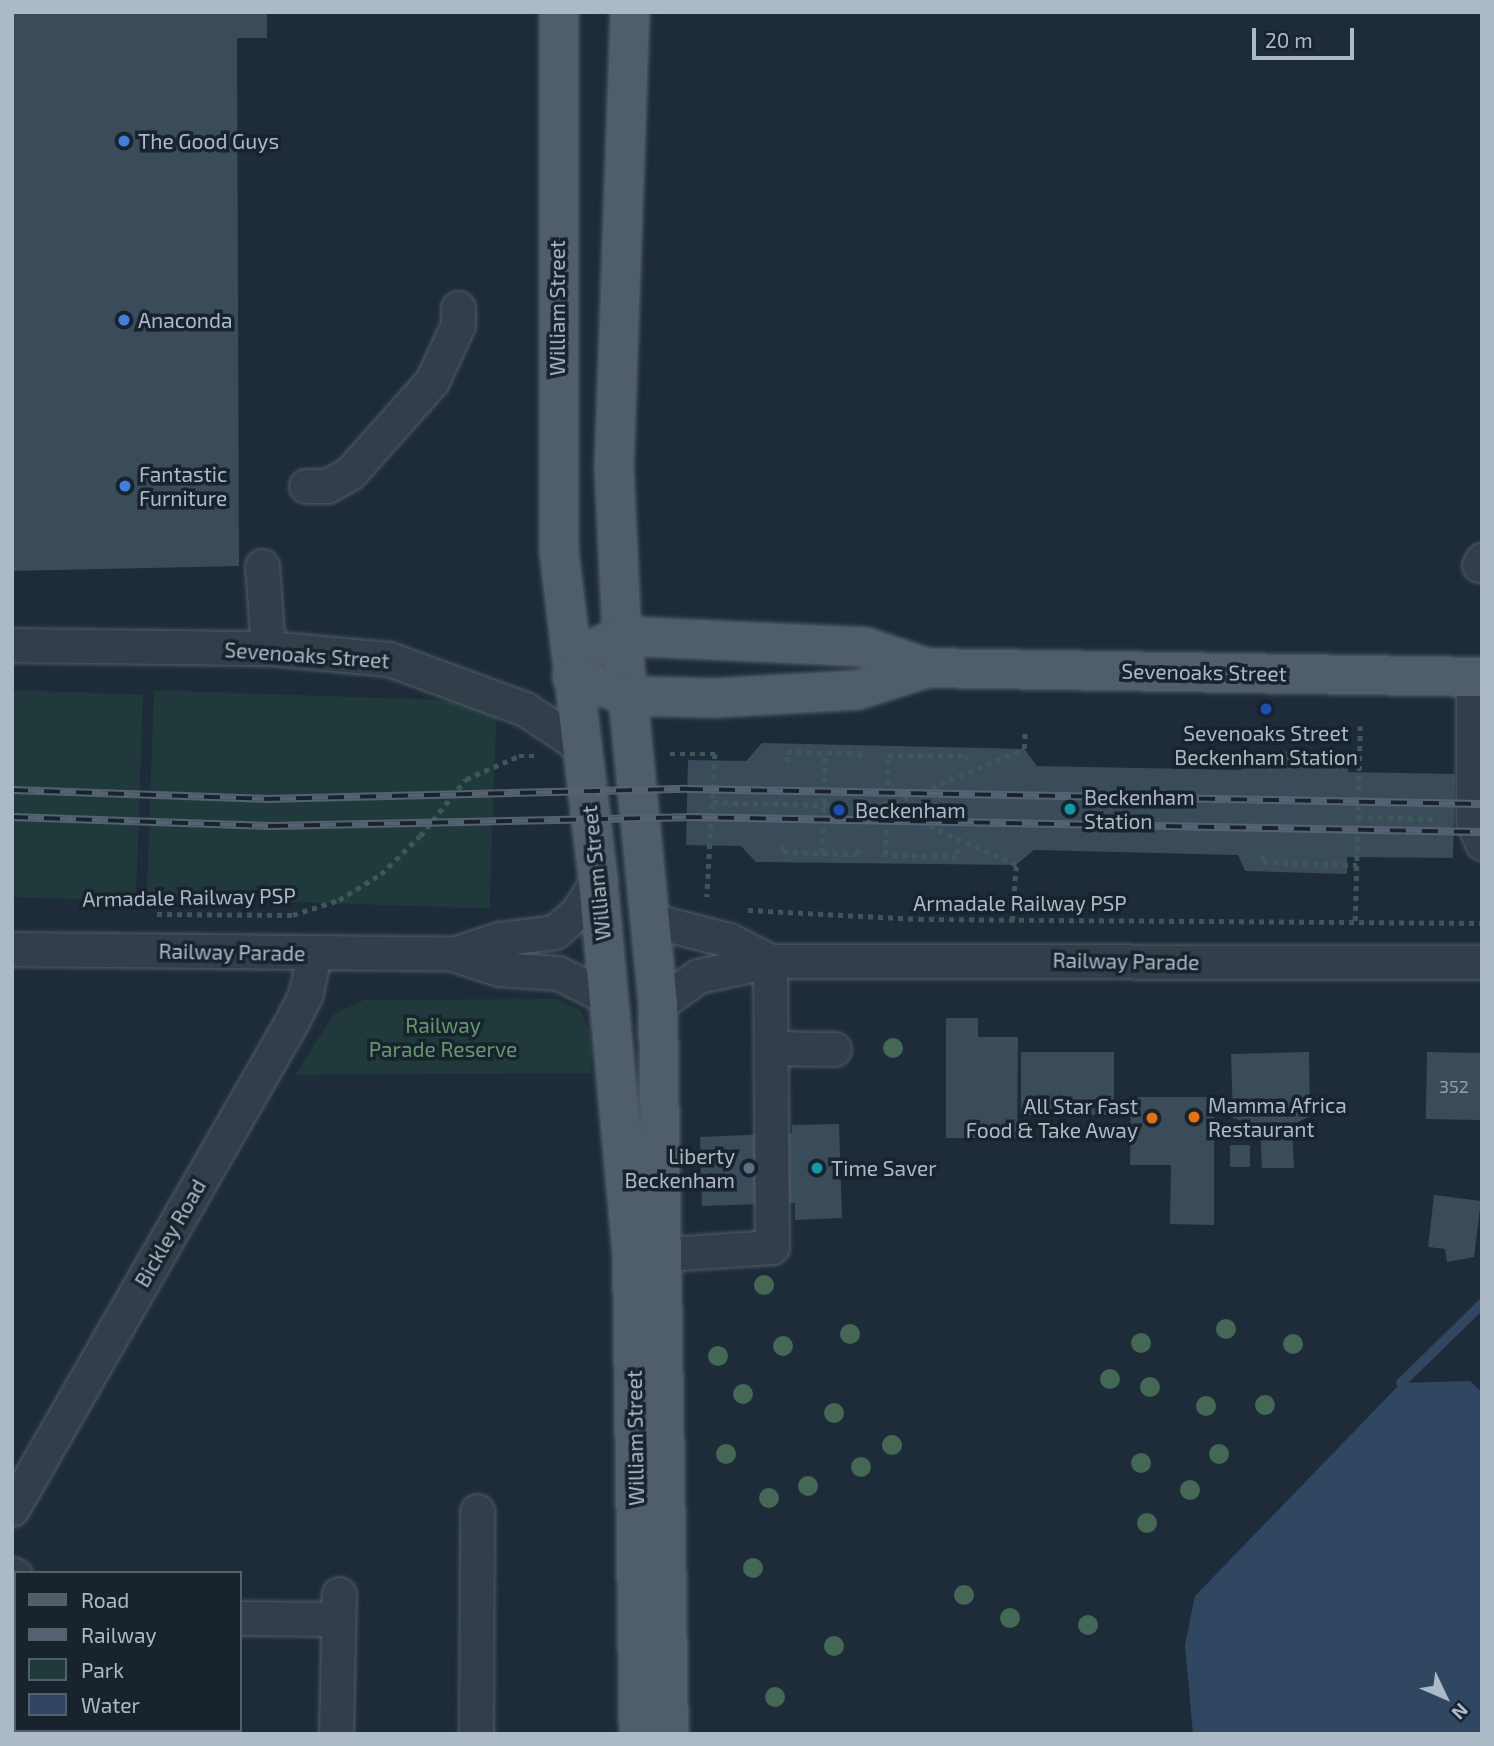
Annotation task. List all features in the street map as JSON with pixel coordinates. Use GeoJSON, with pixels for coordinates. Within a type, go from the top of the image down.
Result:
{"type":"FeatureCollection","features":[{"type":"Feature","properties":{"kind":"main road","name":"William Street"},"geometry":{"type":"LineString","coordinates":[[559,12],[556,475],[571,668],[598,880],[609,998],[647,1256],[669,1734]]}},
{"type":"Feature","properties":{"kind":"main road","name":"William Street"},"geometry":{"type":"LineString","coordinates":[[630,12],[614,467],[622,636],[654,921],[657,1005],[647,1256],[639,1734]]}},
{"type":"Feature","properties":{"kind":"main road","name":"Sevenoaks Street"},"geometry":{"type":"LineString","coordinates":[[571,668],[622,636],[865,647],[927,668],[1478,677]]}},
{"type":"Feature","properties":{"kind":"main road","name":"Sevenoaks Street"},"geometry":{"type":"LineString","coordinates":[[571,668],[630,696],[714,698],[858,690],[927,668]]}},
{"type":"Feature","properties":{"kind":"street"},"geometry":{"type":"LineString","coordinates":[[306,486],[339,482],[388,415],[442,363],[458,325],[458,308]]}},
{"type":"Feature","properties":{"kind":"street"},"geometry":{"type":"LineString","coordinates":[[262,566],[268,648]]}},
{"type":"Feature","properties":{"kind":"street","name":"Sevenoaks Street"},"geometry":{"type":"LineString","coordinates":[[12,645],[268,648],[389,659],[453,679],[536,715],[581,746]]}},
{"type":"Feature","properties":{"kind":"street"},"geometry":{"type":"LineString","coordinates":[[1478,677],[1478,832]]}},
{"type":"Feature","properties":{"kind":"street","name":"Railway Parade"},"geometry":{"type":"LineString","coordinates":[[453,954],[499,939],[555,932],[578,911],[598,880]]}},
{"type":"Feature","properties":{"kind":"street","name":"Railway Parade"},"geometry":{"type":"LineString","coordinates":[[654,921],[729,940],[770,961]]}},
{"type":"Feature","properties":{"kind":"street","name":"Railway Parade"},"geometry":{"type":"LineString","coordinates":[[12,950],[453,954],[499,969],[558,973],[609,998]]}},
{"type":"Feature","properties":{"kind":"street","name":"Bickley Road"},"geometry":{"type":"LineString","coordinates":[[12,1509],[292,1021],[305,996],[315,952]]}},
{"type":"Feature","properties":{"kind":"street"},"geometry":{"type":"LineString","coordinates":[[647,1256],[772,1247],[770,961]]}},
{"type":"Feature","properties":{"kind":"street","name":"Railway Parade"},"geometry":{"type":"LineString","coordinates":[[657,1005],[698,976],[770,961],[1482,962]]}},
{"type":"Feature","properties":{"kind":"street"},"geometry":{"type":"LineString","coordinates":[[771,1048],[834,1049]]}},
{"type":"Feature","properties":{"kind":"street"},"geometry":{"type":"LineString","coordinates":[[476,1734],[477,1511]]}},
{"type":"Feature","properties":{"kind":"street"},"geometry":{"type":"LineString","coordinates":[[242,1618],[339,1607],[336,1734]]}},
{"type":"Feature","properties":{"kind":"path"},"geometry":{"type":"LineString","coordinates":[[1355,921],[1360,726]]}},
{"type":"Feature","properties":{"kind":"path"},"geometry":{"type":"LineString","coordinates":[[713,802],[885,807],[1024,749],[1025,729]]}},
{"type":"Feature","properties":{"kind":"path"},"geometry":{"type":"LineString","coordinates":[[787,762],[787,752],[860,753],[860,763]]}},
{"type":"Feature","properties":{"kind":"path"},"geometry":{"type":"LineString","coordinates":[[822,853],[825,753]]}},
{"type":"Feature","properties":{"kind":"path"},"geometry":{"type":"LineString","coordinates":[[713,900],[704,896],[715,754]]}},
{"type":"Feature","properties":{"kind":"path"},"geometry":{"type":"LineString","coordinates":[[958,849],[957,857],[885,855],[888,755],[967,756],[966,765]]}},
{"type":"Feature","properties":{"kind":"path","name":"Armadale Railway PSP"},"geometry":{"type":"LineString","coordinates":[[149,914],[293,915],[339,900],[381,873],[420,836],[466,779],[519,756]]}},
{"type":"Feature","properties":{"kind":"path"},"geometry":{"type":"LineString","coordinates":[[1268,771],[1269,759],[1359,761]]}},
{"type":"Feature","properties":{"kind":"path"},"geometry":{"type":"LineString","coordinates":[[885,807],[1016,864],[1012,920]]}},
{"type":"Feature","properties":{"kind":"path"},"geometry":{"type":"LineString","coordinates":[[1358,817],[1478,832]]}},
{"type":"Feature","properties":{"kind":"path"},"geometry":{"type":"LineString","coordinates":[[783,846],[783,852],[858,854],[859,848]]}},
{"type":"Feature","properties":{"kind":"path"},"geometry":{"type":"LineString","coordinates":[[1264,855],[1264,862],[1357,865]]}},
{"type":"Feature","properties":{"kind":"path","name":"Armadale Railway PSP"},"geometry":{"type":"LineString","coordinates":[[732,909],[1012,920],[1482,923]]}},
{"type":"Feature","properties":{"kind":"green space"},"geometry":{"type":"Polygon","coordinates":[[[12,690],[143,695],[136,901],[12,897],[12,690]]]}},
{"type":"Feature","properties":{"kind":"green space"},"geometry":{"type":"Polygon","coordinates":[[[154,690],[497,702],[490,909],[147,897],[154,690]]]}},
{"type":"Feature","properties":{"kind":"green space","name":"Railway Parade Reserve"},"geometry":{"type":"Polygon","coordinates":[[[558,999],[581,1011],[590,1033],[591,1073],[295,1075],[334,1014],[364,1000],[558,999]]]}},
{"type":"Feature","properties":{"kind":"water"},"geometry":{"type":"Polygon","coordinates":[[[1470,1381],[1482,1392],[1482,1734],[1193,1734],[1185,1645],[1195,1596],[1401,1383],[1470,1381]]]}},
{"type":"Feature","properties":{"kind":"building"},"geometry":{"type":"Polygon","coordinates":[[[12,12],[267,12],[267,38],[237,38],[239,566],[12,571],[12,12]]]}},
{"type":"Feature","properties":{"kind":"building","name":"Beckenham Station"},"geometry":{"type":"Polygon","coordinates":[[[762,743],[1024,749],[1037,766],[1241,770],[1247,751],[1348,752],[1348,772],[1455,774],[1453,858],[1347,857],[1347,874],[1245,871],[1238,855],[1034,850],[1016,865],[756,862],[741,846],[686,845],[688,760],[746,761],[762,743]]]}},
{"type":"Feature","properties":{"kind":"building"},"geometry":{"type":"Polygon","coordinates":[[[946,1018],[978,1018],[978,1037],[1018,1037],[1017,1138],[946,1138],[946,1018]]]}},
{"type":"Feature","properties":{"kind":"building"},"geometry":{"type":"Polygon","coordinates":[[[1021,1052],[1114,1052],[1114,1115],[1021,1115],[1021,1052]]]}},
{"type":"Feature","properties":{"kind":"building"},"geometry":{"type":"Polygon","coordinates":[[[1309,1052],[1310,1116],[1292,1125],[1294,1168],[1262,1168],[1260,1126],[1233,1118],[1231,1054],[1309,1052]]]}},
{"type":"Feature","properties":{"kind":"building"},"geometry":{"type":"Polygon","coordinates":[[[1427,1052],[1482,1053],[1481,1120],[1426,1119],[1427,1052]]]}},
{"type":"Feature","properties":{"kind":"building"},"geometry":{"type":"Polygon","coordinates":[[[1131,1097],[1214,1097],[1214,1225],[1170,1224],[1171,1165],[1130,1165],[1131,1097]]]}},
{"type":"Feature","properties":{"kind":"building"},"geometry":{"type":"Polygon","coordinates":[[[839,1124],[842,1218],[795,1220],[795,1203],[702,1206],[700,1137],[792,1133],[792,1125],[839,1124]]]}},
{"type":"Feature","properties":{"kind":"building"},"geometry":{"type":"Polygon","coordinates":[[[1230,1145],[1250,1145],[1250,1167],[1230,1167],[1230,1145]]]}},
{"type":"Feature","properties":{"kind":"building"},"geometry":{"type":"Polygon","coordinates":[[[1434,1195],[1481,1201],[1474,1257],[1447,1262],[1445,1249],[1428,1247],[1434,1195]]]}},
{"type":"Feature","properties":{"kind":"waterway"},"geometry":{"type":"LineString","coordinates":[[1401,1383],[1482,1304]]}},
{"type":"Feature","properties":{"kind":"railway"},"geometry":{"type":"LineString","coordinates":[[12,790],[264,799],[687,789],[1482,804]]}},
{"type":"Feature","properties":{"kind":"railway"},"geometry":{"type":"LineString","coordinates":[[12,817],[272,826],[686,817],[1482,832]]}},
{"type":"Feature","properties":{"kind":"place","name":"The Good Guys"},"geometry":{"type":"Point","coordinates":[124,141]}},
{"type":"Feature","properties":{"kind":"place","name":"Anaconda"},"geometry":{"type":"Point","coordinates":[124,320]}},
{"type":"Feature","properties":{"kind":"place","name":"Fantastic Furniture"},"geometry":{"type":"Point","coordinates":[125,486]}},
{"type":"Feature","properties":{"kind":"place","name":"Sevenoaks Street Beckenham Station"},"geometry":{"type":"Point","coordinates":[1266,709]}},
{"type":"Feature","properties":{"kind":"place","name":"Beckenham Station"},"geometry":{"type":"Point","coordinates":[1070,809]}},
{"type":"Feature","properties":{"kind":"place","name":"Beckenham"},"geometry":{"type":"Point","coordinates":[839,810]}},
{"type":"Feature","properties":{"kind":"place","name":"Mamma Africa Restaurant"},"geometry":{"type":"Point","coordinates":[1194,1117]}},
{"type":"Feature","properties":{"kind":"place","name":"All Star Fast Food & Take Away"},"geometry":{"type":"Point","coordinates":[1152,1118]}},
{"type":"Feature","properties":{"kind":"place","name":"Liberty Beckenham"},"geometry":{"type":"Point","coordinates":[749,1168]}},
{"type":"Feature","properties":{"kind":"place","name":"Time Saver"},"geometry":{"type":"Point","coordinates":[817,1168]}}]}
